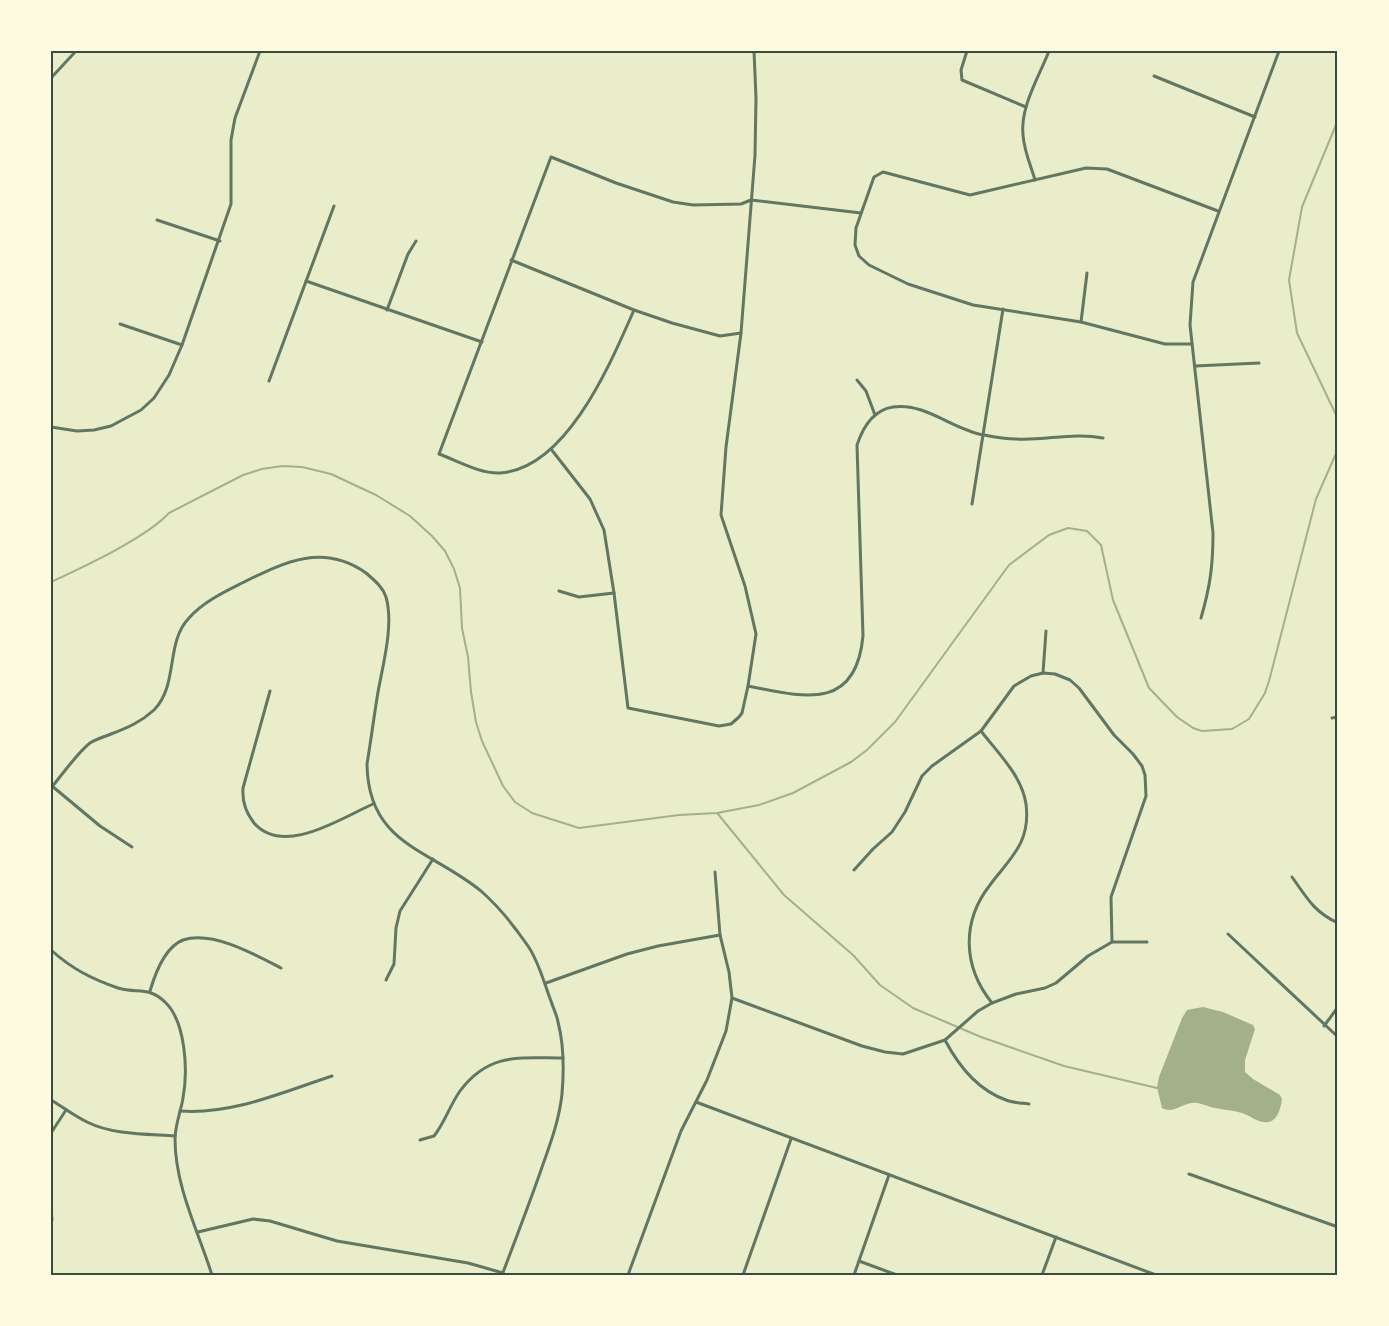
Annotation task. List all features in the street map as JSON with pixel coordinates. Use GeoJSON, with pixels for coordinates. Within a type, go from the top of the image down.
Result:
{"type":"FeatureCollection","features":[{"type":"Feature","properties":{"kind":"street"},"geometry":{"type":"LineString","coordinates":[[51,78],[76,51]]}},
{"type":"Feature","properties":{"kind":"street"},"geometry":{"type":"LineString","coordinates":[[51,426],[61,429],[94,430],[111,426],[141,410],[154,398],[169,375],[220,241],[231,204],[231,140],[235,118],[260,51]]}},
{"type":"Feature","properties":{"kind":"street"},"geometry":{"type":"LineString","coordinates":[[551,449],[590,499],[608,548],[628,708],[719,726],[731,724],[742,713],[756,634],[753,613],[721,515],[726,447],[741,333],[751,200],[756,98],[754,51]]}},
{"type":"Feature","properties":{"kind":"street"},"geometry":{"type":"LineString","coordinates":[[967,51],[961,70],[962,80],[1026,107]]}},
{"type":"Feature","properties":{"kind":"street"},"geometry":{"type":"LineString","coordinates":[[1035,181],[1022,133],[1026,107],[1049,51]]}},
{"type":"Feature","properties":{"kind":"street"},"geometry":{"type":"LineString","coordinates":[[1201,618],[1211,583],[1213,533],[1191,344],[1193,282],[1279,51]]}},
{"type":"Feature","properties":{"kind":"street"},"geometry":{"type":"LineString","coordinates":[[1154,76],[1255,117]]}},
{"type":"Feature","properties":{"kind":"street"},"geometry":{"type":"LineString","coordinates":[[634,310],[605,375],[579,416],[551,449],[528,464],[511,471],[498,473],[481,470],[439,454],[551,157],[616,183],[673,202],[693,205],[741,204],[751,200],[861,213]]}},
{"type":"Feature","properties":{"kind":"street"},"geometry":{"type":"LineString","coordinates":[[1191,344],[1165,344],[1081,322],[973,305],[908,284],[869,265],[859,256],[855,245],[856,228],[874,177],[883,172],[970,195],[1086,168],[1107,170],[1218,211]]}},
{"type":"Feature","properties":{"kind":"street"},"geometry":{"type":"LineString","coordinates":[[269,381],[334,206]]}},
{"type":"Feature","properties":{"kind":"street"},"geometry":{"type":"LineString","coordinates":[[158,220],[220,241]]}},
{"type":"Feature","properties":{"kind":"street"},"geometry":{"type":"LineString","coordinates":[[387,310],[408,254],[416,241]]}},
{"type":"Feature","properties":{"kind":"street"},"geometry":{"type":"LineString","coordinates":[[511,260],[672,323],[720,336],[741,333]]}},
{"type":"Feature","properties":{"kind":"street"},"geometry":{"type":"LineString","coordinates":[[1081,322],[1087,273]]}},
{"type":"Feature","properties":{"kind":"street"},"geometry":{"type":"LineString","coordinates":[[306,281],[482,342]]}},
{"type":"Feature","properties":{"kind":"street"},"geometry":{"type":"LineString","coordinates":[[972,504],[1003,309]]}},
{"type":"Feature","properties":{"kind":"street"},"geometry":{"type":"LineString","coordinates":[[120,324],[182,345]]}},
{"type":"Feature","properties":{"kind":"street"},"geometry":{"type":"LineString","coordinates":[[1195,366],[1259,363]]}},
{"type":"Feature","properties":{"kind":"street"},"geometry":{"type":"LineString","coordinates":[[857,380],[866,391],[875,415]]}},
{"type":"Feature","properties":{"kind":"street"},"geometry":{"type":"LineString","coordinates":[[748,687],[804,696],[824,695],[837,689],[848,680],[855,669],[861,656],[862,636],[857,445],[866,424],[875,415],[893,407],[906,407],[920,410],[964,430],[983,435],[1015,440],[1088,435],[1102,438]]}},
{"type":"Feature","properties":{"kind":"street"},"geometry":{"type":"LineString","coordinates":[[132,847],[100,826],[52,787],[89,743],[130,727],[156,708],[165,695],[181,629],[188,618],[206,603],[286,562],[307,558],[327,558],[344,562],[359,569],[380,586],[386,597],[387,637],[367,764],[367,784],[373,804],[387,827],[396,836],[481,891],[495,906],[529,948],[545,983],[558,1021],[563,1058],[562,1095],[558,1120],[502,1274],[468,1263],[337,1241],[270,1221],[253,1219],[198,1232]]}},
{"type":"Feature","properties":{"kind":"street"},"geometry":{"type":"LineString","coordinates":[[559,591],[579,597],[614,593]]}},
{"type":"Feature","properties":{"kind":"street"},"geometry":{"type":"LineString","coordinates":[[1043,673],[1046,631]]}},
{"type":"Feature","properties":{"kind":"street"},"geometry":{"type":"LineString","coordinates":[[854,870],[892,832],[922,776],[932,766],[981,731],[1014,686],[1031,676],[1043,673],[1063,676],[1079,688],[1114,735],[1133,754],[1145,775],[1146,796],[1111,897],[1112,942]]}},
{"type":"Feature","properties":{"kind":"street"},"geometry":{"type":"LineString","coordinates":[[270,691],[243,789],[244,802],[249,815],[258,827],[266,832],[290,838],[306,834],[373,804]]}},
{"type":"Feature","properties":{"kind":"street"},"geometry":{"type":"LineString","coordinates":[[1332,718],[1338,717]]}},
{"type":"Feature","properties":{"kind":"street"},"geometry":{"type":"LineString","coordinates":[[981,731],[1016,775],[1023,792],[1027,814],[1021,844],[1009,863],[989,885],[976,906],[969,933],[974,975],[992,1003]]}},
{"type":"Feature","properties":{"kind":"street"},"geometry":{"type":"LineString","coordinates":[[386,980],[394,964],[396,928],[400,910],[433,859]]}},
{"type":"Feature","properties":{"kind":"street"},"geometry":{"type":"LineString","coordinates":[[628,1275],[677,1140],[721,1048],[726,1031],[732,998],[729,972],[720,936],[715,872]]}},
{"type":"Feature","properties":{"kind":"street"},"geometry":{"type":"LineString","coordinates":[[1292,877],[1310,904],[1322,915],[1338,923]]}},
{"type":"Feature","properties":{"kind":"street"},"geometry":{"type":"LineString","coordinates":[[1228,934],[1338,1037]]}},
{"type":"Feature","properties":{"kind":"street"},"geometry":{"type":"LineString","coordinates":[[545,983],[627,954],[668,944],[720,936]]}},
{"type":"Feature","properties":{"kind":"street"},"geometry":{"type":"LineString","coordinates":[[150,991],[160,965],[170,950],[183,940],[201,938],[216,940],[281,968]]}},
{"type":"Feature","properties":{"kind":"street"},"geometry":{"type":"LineString","coordinates":[[732,998],[862,1046],[903,1054],[945,1040],[978,1011],[992,1003],[1056,983],[1088,956],[1112,942],[1147,942]]}},
{"type":"Feature","properties":{"kind":"street"},"geometry":{"type":"LineString","coordinates":[[51,950],[68,965],[96,980],[128,991],[150,991],[169,1007],[179,1027],[186,1069],[175,1136],[180,1179],[212,1275]]}},
{"type":"Feature","properties":{"kind":"street"},"geometry":{"type":"LineString","coordinates":[[1324,1026],[1338,1007]]}},
{"type":"Feature","properties":{"kind":"street"},"geometry":{"type":"LineString","coordinates":[[945,1040],[953,1056],[978,1084],[1008,1101],[1029,1104]]}},
{"type":"Feature","properties":{"kind":"street"},"geometry":{"type":"LineString","coordinates":[[420,1140],[434,1136],[461,1090],[483,1067],[509,1059],[563,1058]]}},
{"type":"Feature","properties":{"kind":"street"},"geometry":{"type":"LineString","coordinates":[[180,1111],[203,1112],[257,1101],[332,1076]]}},
{"type":"Feature","properties":{"kind":"street"},"geometry":{"type":"LineString","coordinates":[[51,1100],[98,1126],[175,1136]]}},
{"type":"Feature","properties":{"kind":"street"},"geometry":{"type":"LineString","coordinates":[[696,1102],[1156,1275]]}},
{"type":"Feature","properties":{"kind":"street"},"geometry":{"type":"LineString","coordinates":[[51,1133],[66,1110]]}},
{"type":"Feature","properties":{"kind":"street"},"geometry":{"type":"LineString","coordinates":[[743,1275],[791,1139]]}},
{"type":"Feature","properties":{"kind":"street"},"geometry":{"type":"LineString","coordinates":[[1189,1174],[1338,1227]]}},
{"type":"Feature","properties":{"kind":"street"},"geometry":{"type":"LineString","coordinates":[[854,1275],[889,1175]]}},
{"type":"Feature","properties":{"kind":"street"},"geometry":{"type":"LineString","coordinates":[[51,1209],[52,1220]]}},
{"type":"Feature","properties":{"kind":"street"},"geometry":{"type":"LineString","coordinates":[[1042,1275],[1056,1237]]}},
{"type":"Feature","properties":{"kind":"street"},"geometry":{"type":"LineString","coordinates":[[859,1261],[897,1275]]}},
{"type":"Feature","properties":{"kind":"shaded area"},"geometry":{"type":"Polygon","coordinates":[[[1203,1007],[1223,1012],[1253,1025],[1255,1029],[1245,1060],[1245,1072],[1280,1095],[1282,1099],[1280,1109],[1272,1121],[1262,1122],[1239,1112],[1198,1103],[1170,1110],[1162,1108],[1157,1087],[1159,1077],[1182,1018],[1187,1010],[1203,1007]]]}},
{"type":"Feature","properties":{"kind":"waterway"},"geometry":{"type":"LineString","coordinates":[[1338,120],[1302,207],[1289,280],[1297,333],[1338,419]]}},
{"type":"Feature","properties":{"kind":"waterway"},"geometry":{"type":"LineString","coordinates":[[51,582],[113,551],[159,523],[169,513],[243,475],[282,466],[302,467],[331,474],[376,495],[410,516],[445,551],[460,588],[462,628],[476,722],[482,741],[503,786],[515,802],[532,813],[579,828],[679,815],[717,813],[759,805],[793,793],[851,762],[867,750],[895,722],[1009,565],[1049,535],[1068,528],[1087,531],[1101,545],[1113,600],[1149,688],[1177,717],[1193,728],[1202,731],[1232,729],[1249,719],[1265,693],[1316,499],[1338,449]]}},
{"type":"Feature","properties":{"kind":"waterway"},"geometry":{"type":"LineString","coordinates":[[718,814],[784,895],[853,955],[880,985],[913,1008],[981,1037],[1064,1066],[1157,1088]]}}]}
